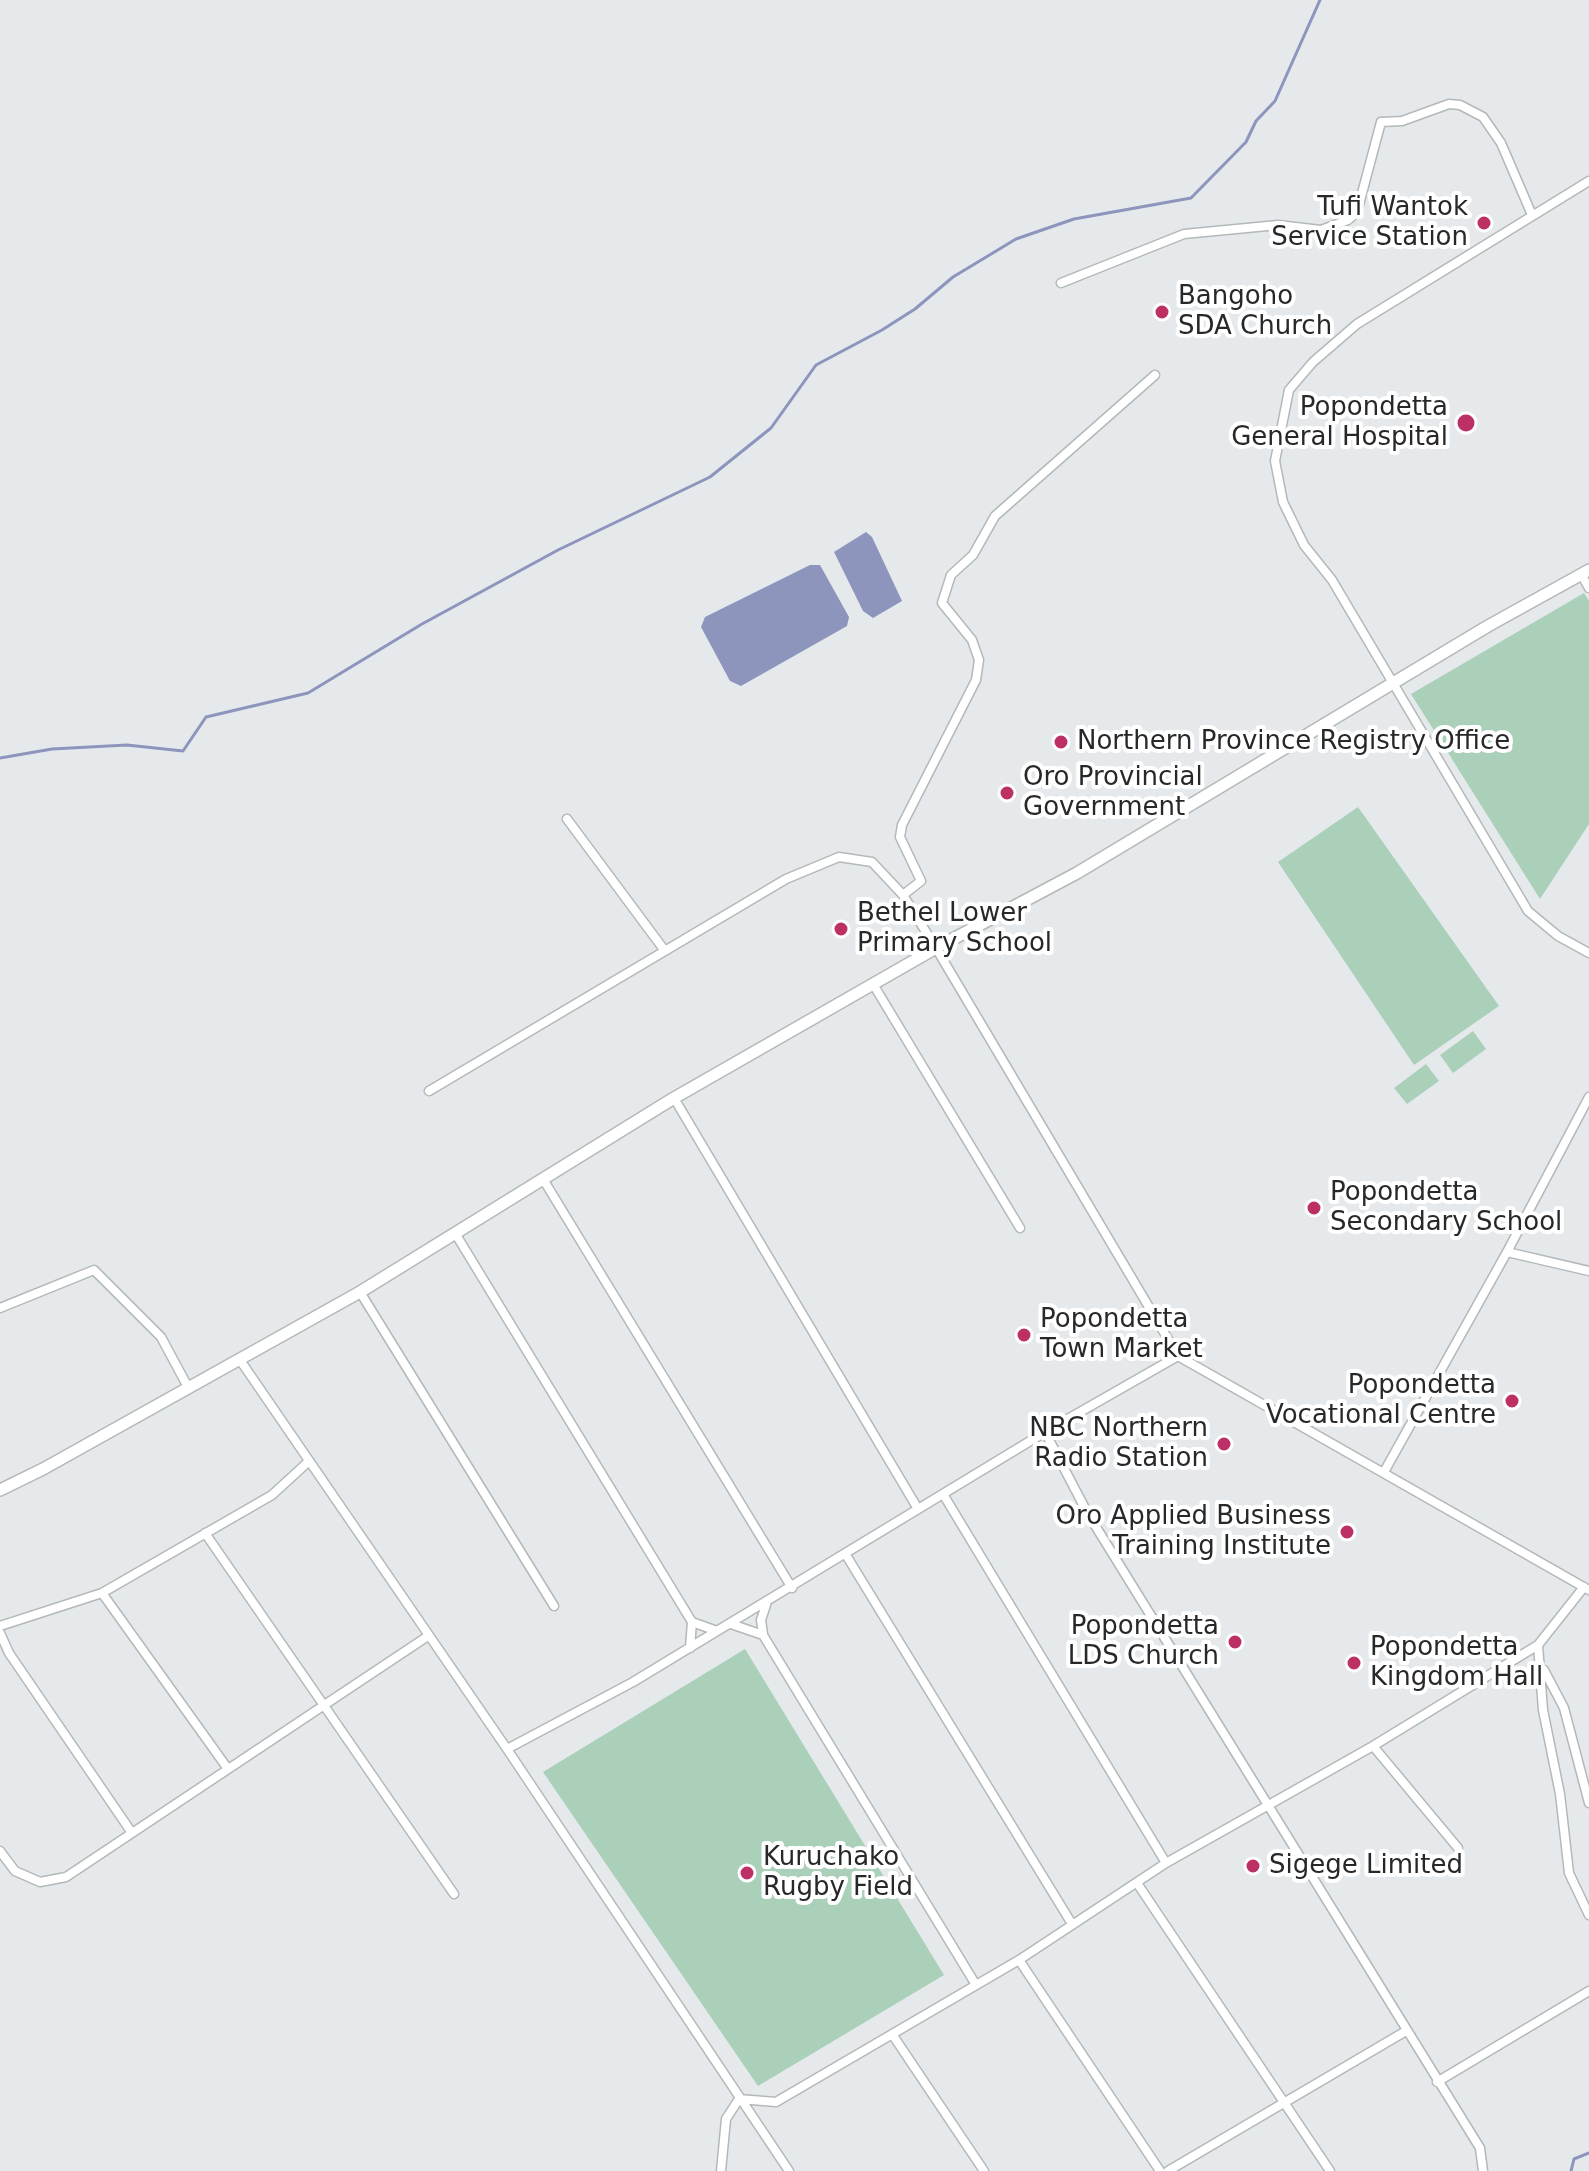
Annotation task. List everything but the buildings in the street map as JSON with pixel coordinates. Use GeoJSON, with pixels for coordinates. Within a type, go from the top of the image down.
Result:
{"type":"FeatureCollection","features":[{"type":"Feature","properties":{"kind":"main road"},"geometry":{"type":"LineString","coordinates":[[0,1490],[189,1389],[360,1292],[674,1098],[936,948],[1077,873],[1585,572]]}},
{"type":"Feature","properties":{"kind":"street"},"geometry":{"type":"LineString","coordinates":[[1061,283],[1184,234],[1278,225],[1321,230],[1348,220],[1357,212],[1381,122],[1402,121],[1449,104],[1460,105],[1483,117],[1501,143],[1532,215]]}},
{"type":"Feature","properties":{"kind":"street"},"geometry":{"type":"LineString","coordinates":[[1589,181],[1357,324],[1313,362],[1289,390],[1275,461],[1283,502],[1304,545],[1332,580],[1528,911],[1558,936],[1589,953]]}},
{"type":"Feature","properties":{"kind":"street"},"geometry":{"type":"LineString","coordinates":[[903,895],[921,881],[900,837],[902,825],[976,680],[979,660],[972,640],[942,603],[951,575],[973,555],[995,516],[1155,375]]}},
{"type":"Feature","properties":{"kind":"street"},"geometry":{"type":"LineString","coordinates":[[1585,572],[1589,588]]}},
{"type":"Feature","properties":{"kind":"street"},"geometry":{"type":"LineString","coordinates":[[567,819],[665,951]]}},
{"type":"Feature","properties":{"kind":"street"},"geometry":{"type":"LineString","coordinates":[[429,1091],[786,879],[839,857],[872,862],[903,895],[936,948],[1178,1356],[1587,1589],[1538,1645],[1373,1746],[1166,1863],[1019,1960],[776,2102],[739,2099]]}},
{"type":"Feature","properties":{"kind":"street"},"geometry":{"type":"LineString","coordinates":[[873,984],[1020,1228]]}},
{"type":"Feature","properties":{"kind":"street"},"geometry":{"type":"LineString","coordinates":[[1384,1472],[1589,1097]]}},
{"type":"Feature","properties":{"kind":"street"},"geometry":{"type":"LineString","coordinates":[[674,1098],[918,1509]]}},
{"type":"Feature","properties":{"kind":"street"},"geometry":{"type":"LineString","coordinates":[[543,1179],[792,1588]]}},
{"type":"Feature","properties":{"kind":"street"},"geometry":{"type":"LineString","coordinates":[[455,1233],[692,1622],[690,1648]]}},
{"type":"Feature","properties":{"kind":"street"},"geometry":{"type":"LineString","coordinates":[[1507,1252],[1589,1271]]}},
{"type":"Feature","properties":{"kind":"street"},"geometry":{"type":"LineString","coordinates":[[0,1308],[94,1270],[161,1337],[189,1389]]}},
{"type":"Feature","properties":{"kind":"street"},"geometry":{"type":"LineString","coordinates":[[360,1292],[554,1606]]}},
{"type":"Feature","properties":{"kind":"street"},"geometry":{"type":"LineString","coordinates":[[507,1749],[690,1648],[1045,1432],[1178,1356]]}},
{"type":"Feature","properties":{"kind":"street"},"geometry":{"type":"LineString","coordinates":[[240,1360],[507,1749],[789,2171]]}},
{"type":"Feature","properties":{"kind":"street"},"geometry":{"type":"LineString","coordinates":[[1045,1432],[1088,1514],[1480,2148],[1483,2171]]}},
{"type":"Feature","properties":{"kind":"street"},"geometry":{"type":"LineString","coordinates":[[0,1626],[102,1593],[272,1495],[308,1462]]}},
{"type":"Feature","properties":{"kind":"street"},"geometry":{"type":"LineString","coordinates":[[943,1494],[1166,1863]]}},
{"type":"Feature","properties":{"kind":"street"},"geometry":{"type":"LineString","coordinates":[[205,1533],[454,1894]]}},
{"type":"Feature","properties":{"kind":"street"},"geometry":{"type":"LineString","coordinates":[[846,1555],[1072,1924]]}},
{"type":"Feature","properties":{"kind":"street"},"geometry":{"type":"LineString","coordinates":[[102,1593],[228,1769]]}},
{"type":"Feature","properties":{"kind":"street"},"geometry":{"type":"LineString","coordinates":[[768,1602],[761,1620],[763,1635],[976,1985]]}},
{"type":"Feature","properties":{"kind":"street"},"geometry":{"type":"LineString","coordinates":[[692,1622],[719,1631]]}},
{"type":"Feature","properties":{"kind":"street"},"geometry":{"type":"LineString","coordinates":[[730,1624],[763,1635]]}},
{"type":"Feature","properties":{"kind":"street"},"geometry":{"type":"LineString","coordinates":[[0,1633],[9,1653],[132,1833]]}},
{"type":"Feature","properties":{"kind":"street"},"geometry":{"type":"LineString","coordinates":[[0,1851],[15,1871],[40,1882],[66,1877],[428,1636]]}},
{"type":"Feature","properties":{"kind":"street"},"geometry":{"type":"LineString","coordinates":[[1538,1645],[1543,1710],[1560,1794],[1569,1873],[1589,1915]]}},
{"type":"Feature","properties":{"kind":"street"},"geometry":{"type":"LineString","coordinates":[[1542,1666],[1564,1708],[1589,1803]]}},
{"type":"Feature","properties":{"kind":"street"},"geometry":{"type":"LineString","coordinates":[[1373,1746],[1458,1848]]}},
{"type":"Feature","properties":{"kind":"street"},"geometry":{"type":"LineString","coordinates":[[1137,1883],[1330,2171]]}},
{"type":"Feature","properties":{"kind":"street"},"geometry":{"type":"LineString","coordinates":[[1019,1960],[1160,2171]]}},
{"type":"Feature","properties":{"kind":"street"},"geometry":{"type":"LineString","coordinates":[[1437,2082],[1589,1991]]}},
{"type":"Feature","properties":{"kind":"street"},"geometry":{"type":"LineString","coordinates":[[1168,2171],[1406,2031]]}},
{"type":"Feature","properties":{"kind":"street"},"geometry":{"type":"LineString","coordinates":[[892,2034],[984,2171]]}},
{"type":"Feature","properties":{"kind":"street"},"geometry":{"type":"LineString","coordinates":[[721,2171],[726,2119],[739,2099]]}},
{"type":"Feature","properties":{"kind":"green space"},"geometry":{"type":"Polygon","coordinates":[[[1584,593],[1589,601],[1589,824],[1540,899],[1411,694],[1584,593]]]}},
{"type":"Feature","properties":{"kind":"green space"},"geometry":{"type":"Polygon","coordinates":[[[1358,807],[1499,1006],[1414,1065],[1278,862],[1358,807]]]}},
{"type":"Feature","properties":{"kind":"green space"},"geometry":{"type":"Polygon","coordinates":[[[1473,1031],[1486,1049],[1453,1073],[1440,1055],[1473,1031]]]}},
{"type":"Feature","properties":{"kind":"green space"},"geometry":{"type":"Polygon","coordinates":[[[1426,1064],[1439,1081],[1407,1104],[1394,1088],[1426,1064]]]}},
{"type":"Feature","properties":{"kind":"green space","name":"Kuruchako Rugby Field"},"geometry":{"type":"Polygon","coordinates":[[[745,1649],[944,1975],[758,2086],[543,1772],[745,1649]]]}},
{"type":"Feature","properties":{"kind":"water"},"geometry":{"type":"Polygon","coordinates":[[[866,532],[872,537],[902,601],[873,618],[863,611],[834,552],[866,532]]]}},
{"type":"Feature","properties":{"kind":"water"},"geometry":{"type":"Polygon","coordinates":[[[810,565],[820,565],[849,617],[847,626],[741,686],[730,681],[701,627],[705,617],[810,565]]]}},
{"type":"Feature","properties":{"kind":"waterway"},"geometry":{"type":"LineString","coordinates":[[0,758],[52,749],[127,745],[183,751],[206,717],[308,693],[422,624],[558,550],[710,477],[771,428],[816,365],[882,330],[915,309],[953,277],[1016,239],[1074,219],[1191,198],[1246,142],[1256,121],[1275,101],[1320,0]]}},
{"type":"Feature","properties":{"kind":"waterway"},"geometry":{"type":"LineString","coordinates":[[1571,2171],[1574,2159],[1589,2153]]}},
{"type":"Feature","properties":{"kind":"place","name":"Tufi Wantok Service Station"},"geometry":{"type":"Point","coordinates":[1484,223]}},
{"type":"Feature","properties":{"kind":"place","name":"Bangoho SDA Church"},"geometry":{"type":"Point","coordinates":[1162,312]}},
{"type":"Feature","properties":{"kind":"place","name":"Popondetta General Hospital"},"geometry":{"type":"Point","coordinates":[1466,423]}},
{"type":"Feature","properties":{"kind":"place","name":"Northern Province Registry Office"},"geometry":{"type":"Point","coordinates":[1061,742]}},
{"type":"Feature","properties":{"kind":"place","name":"Oro Provincial Government"},"geometry":{"type":"Point","coordinates":[1007,793]}},
{"type":"Feature","properties":{"kind":"place","name":"Bethel Lower Primary School"},"geometry":{"type":"Point","coordinates":[841,929]}},
{"type":"Feature","properties":{"kind":"place","name":"Popondetta Secondary School"},"geometry":{"type":"Point","coordinates":[1314,1208]}},
{"type":"Feature","properties":{"kind":"place","name":"Popondetta Town Market"},"geometry":{"type":"Point","coordinates":[1024,1335]}},
{"type":"Feature","properties":{"kind":"place","name":"Popondetta Vocational Centre"},"geometry":{"type":"Point","coordinates":[1512,1401]}},
{"type":"Feature","properties":{"kind":"place","name":"NBC Northern Radio Station"},"geometry":{"type":"Point","coordinates":[1224,1444]}},
{"type":"Feature","properties":{"kind":"place","name":"Oro Applied Business Training Institute"},"geometry":{"type":"Point","coordinates":[1347,1532]}},
{"type":"Feature","properties":{"kind":"place","name":"Popondetta LDS Church"},"geometry":{"type":"Point","coordinates":[1235,1642]}},
{"type":"Feature","properties":{"kind":"place","name":"Popondetta Kingdom Hall"},"geometry":{"type":"Point","coordinates":[1354,1663]}},
{"type":"Feature","properties":{"kind":"place","name":"Sigege Limited"},"geometry":{"type":"Point","coordinates":[1253,1866]}},
{"type":"Feature","properties":{"kind":"place","name":"Kuruchako Rugby Field"},"geometry":{"type":"Point","coordinates":[747,1873]}}]}
